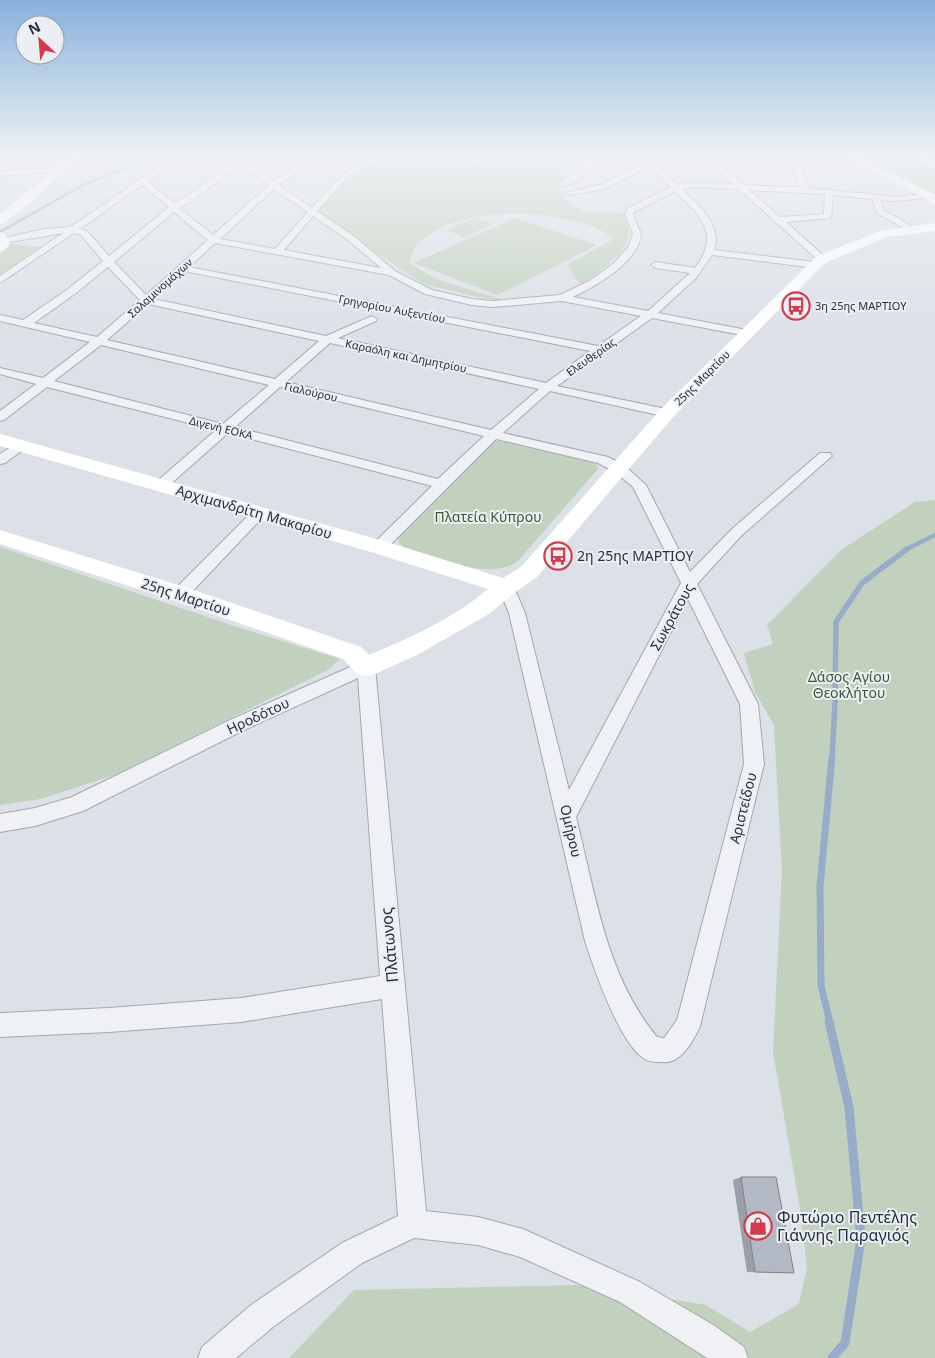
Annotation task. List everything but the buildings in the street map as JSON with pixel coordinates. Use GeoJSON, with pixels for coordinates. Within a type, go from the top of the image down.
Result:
{"type":"FeatureCollection","features":[{"type":"Feature","properties":{"kind":"street"},"geometry":{"type":"LineString","coordinates":[[0,280],[90,218]]}},
{"type":"Feature","properties":{"kind":"street"},"geometry":{"type":"LineString","coordinates":[[26,324],[109,262],[161,218]]}},
{"type":"Feature","properties":{"kind":"street"},"geometry":{"type":"LineString","coordinates":[[187,218],[213,240],[392,273]]}},
{"type":"Feature","properties":{"kind":"street","name":"Σαλαμινομάχων"},"geometry":{"type":"LineString","coordinates":[[0,417],[112,331],[237,218]]}},
{"type":"Feature","properties":{"kind":"street"},"geometry":{"type":"LineString","coordinates":[[278,251],[306,218]]}},
{"type":"Feature","properties":{"kind":"street"},"geometry":{"type":"LineString","coordinates":[[321,218],[352,239],[392,273],[429,292],[492,304],[562,298],[747,332]]}},
{"type":"Feature","properties":{"kind":"street"},"geometry":{"type":"LineString","coordinates":[[562,298],[590,284],[624,259],[637,238],[636,228],[631,218]]}},
{"type":"Feature","properties":{"kind":"street","name":"Ελευθερίας"},"geometry":{"type":"LineString","coordinates":[[379,547],[492,433],[548,387],[652,314],[697,271],[709,252],[712,233],[703,218]]}},
{"type":"Feature","properties":{"kind":"street"},"geometry":{"type":"LineString","coordinates":[[777,220],[798,218]]}},
{"type":"Feature","properties":{"kind":"street"},"geometry":{"type":"LineString","coordinates":[[892,218],[910,229]]}},
{"type":"Feature","properties":{"kind":"street"},"geometry":{"type":"LineString","coordinates":[[777,220],[819,262]]}},
{"type":"Feature","properties":{"kind":"street","name":"25ης Μαρτίου"},"geometry":{"type":"LineString","coordinates":[[506,587],[528,572],[667,413],[819,262],[884,234],[935,227]]}},
{"type":"Feature","properties":{"kind":"street"},"geometry":{"type":"LineString","coordinates":[[1,241],[75,229],[84,232],[145,300]]}},
{"type":"Feature","properties":{"kind":"street"},"geometry":{"type":"LineString","coordinates":[[709,252],[819,262]]}},
{"type":"Feature","properties":{"kind":"street"},"geometry":{"type":"LineString","coordinates":[[656,265],[697,271]]}},
{"type":"Feature","properties":{"kind":"street","name":"Γρηγορίου Αυξεντίου"},"geometry":{"type":"LineString","coordinates":[[182,268],[601,350]]}},
{"type":"Feature","properties":{"kind":"street"},"geometry":{"type":"LineString","coordinates":[[415,295],[429,292]]}},
{"type":"Feature","properties":{"kind":"street","name":"Καραόλη και Δημητρίου"},"geometry":{"type":"LineString","coordinates":[[145,300],[667,413]]}},
{"type":"Feature","properties":{"kind":"street","name":"Γιαλούρου"},"geometry":{"type":"LineString","coordinates":[[0,318],[603,460],[620,469]]}},
{"type":"Feature","properties":{"kind":"street"},"geometry":{"type":"LineString","coordinates":[[160,486],[328,339],[372,320]]}},
{"type":"Feature","properties":{"kind":"street","name":"Διγενή ΕΟΚΑ"},"geometry":{"type":"LineString","coordinates":[[0,371],[441,484]]}},
{"type":"Feature","properties":{"kind":"street"},"geometry":{"type":"LineString","coordinates":[[0,460],[9,443]]}},
{"type":"Feature","properties":{"kind":"street","name":"Αρχιμανδρίτη Μακαρίου"},"geometry":{"type":"LineString","coordinates":[[9,443],[379,547],[506,587]]}},
{"type":"Feature","properties":{"kind":"street","name":"Σωκράτους"},"geometry":{"type":"LineString","coordinates":[[567,814],[688,584],[737,532],[825,456]]}},
{"type":"Feature","properties":{"kind":"street","name":"Αριστείδου"},"geometry":{"type":"LineString","coordinates":[[620,469],[639,485],[749,704],[754,764],[688,1026],[669,1051]]}},
{"type":"Feature","properties":{"kind":"street"},"geometry":{"type":"LineString","coordinates":[[180,594],[258,514]]}},
{"type":"Feature","properties":{"kind":"street","name":"25ης Μαρτίου"},"geometry":{"type":"LineString","coordinates":[[0,537],[180,594],[352,653],[366,667]]}},
{"type":"Feature","properties":{"kind":"street","name":"Ηροδότου"},"geometry":{"type":"LineString","coordinates":[[0,823],[34,817],[76,805],[237,725],[408,649],[481,608],[506,587]]}},
{"type":"Feature","properties":{"kind":"street","name":"Ομήρου"},"geometry":{"type":"LineString","coordinates":[[506,587],[517,613],[567,814],[596,941],[607,974],[639,1036],[651,1049],[669,1051]]}},
{"type":"Feature","properties":{"kind":"street","name":"Πλάτωνος"},"geometry":{"type":"LineString","coordinates":[[366,667],[413,1224]]}},
{"type":"Feature","properties":{"kind":"street"},"geometry":{"type":"LineString","coordinates":[[0,1025],[109,1020],[240,1010],[392,986]]}},
{"type":"Feature","properties":{"kind":"street"},"geometry":{"type":"LineString","coordinates":[[213,1358],[262,1316],[352,1253],[413,1224],[478,1231],[523,1243],[630,1292],[704,1337],[733,1358]]}},
{"type":"Feature","properties":{"kind":"green space"},"geometry":{"type":"Polygon","coordinates":[[[324,218],[470,218],[436,230],[419,242],[409,263],[436,279],[506,301],[482,298],[424,284],[324,218]]]}},
{"type":"Feature","properties":{"kind":"green space"},"geometry":{"type":"Polygon","coordinates":[[[474,218],[493,224],[464,237],[446,230],[474,218]]]}},
{"type":"Feature","properties":{"kind":"green space"},"geometry":{"type":"Polygon","coordinates":[[[514,218],[597,245],[498,295],[414,263],[514,218]]]}},
{"type":"Feature","properties":{"kind":"green space"},"geometry":{"type":"Polygon","coordinates":[[[563,218],[625,218],[629,230],[627,242],[623,250],[610,263],[581,285],[573,275],[568,264],[615,239],[595,227],[563,218]]]}},
{"type":"Feature","properties":{"kind":"green space"},"geometry":{"type":"Polygon","coordinates":[[[11,244],[40,247],[0,274],[0,255],[11,244]]]}},
{"type":"Feature","properties":{"kind":"green space","name":"Πλατεία Κύπρου"},"geometry":{"type":"Polygon","coordinates":[[[495,441],[592,462],[597,465],[598,469],[518,561],[506,567],[493,569],[463,566],[405,548],[399,543],[398,539],[405,530],[490,443],[495,441]]]}},
{"type":"Feature","properties":{"kind":"green space","name":"Δάσος Αγίου Θεοκλήτου"},"geometry":{"type":"Polygon","coordinates":[[[935,500],[935,1358],[289,1358],[354,1290],[581,1285],[706,1305],[750,1332],[799,1304],[807,1267],[800,1209],[773,1052],[782,871],[774,725],[755,692],[744,653],[773,644],[767,625],[841,550],[915,502],[935,500]]]}},
{"type":"Feature","properties":{"kind":"green space"},"geometry":{"type":"Polygon","coordinates":[[[0,547],[231,625],[340,659],[328,670],[117,774],[41,799],[0,805],[0,547]]]}},
{"type":"Feature","properties":{"kind":"waterway"},"geometry":{"type":"LineString","coordinates":[[0,232],[24,218]]}},
{"type":"Feature","properties":{"kind":"waterway"},"geometry":{"type":"LineString","coordinates":[[907,549],[935,535]]}},
{"type":"Feature","properties":{"kind":"waterway"},"geometry":{"type":"LineString","coordinates":[[832,759],[836,622],[862,583],[907,549]]}},
{"type":"Feature","properties":{"kind":"waterway"},"geometry":{"type":"LineString","coordinates":[[830,1023],[821,985],[820,886],[832,757]]}},
{"type":"Feature","properties":{"kind":"waterway"},"geometry":{"type":"LineString","coordinates":[[829,1022],[849,1107],[861,1239],[845,1343],[832,1358]]}},
{"type":"Feature","properties":{"kind":"place","name":"3η 25ης ΜΑΡΤΙΟΥ"},"geometry":{"type":"Point","coordinates":[796,306]}},
{"type":"Feature","properties":{"kind":"place","name":"2η 25ης ΜΑΡΤΙΟΥ"},"geometry":{"type":"Point","coordinates":[558,556]}},
{"type":"Feature","properties":{"kind":"place","name":"Φυτώριο Πεντέλης Γιάννης Παραγιός"},"geometry":{"type":"Point","coordinates":[758,1226]}}]}
